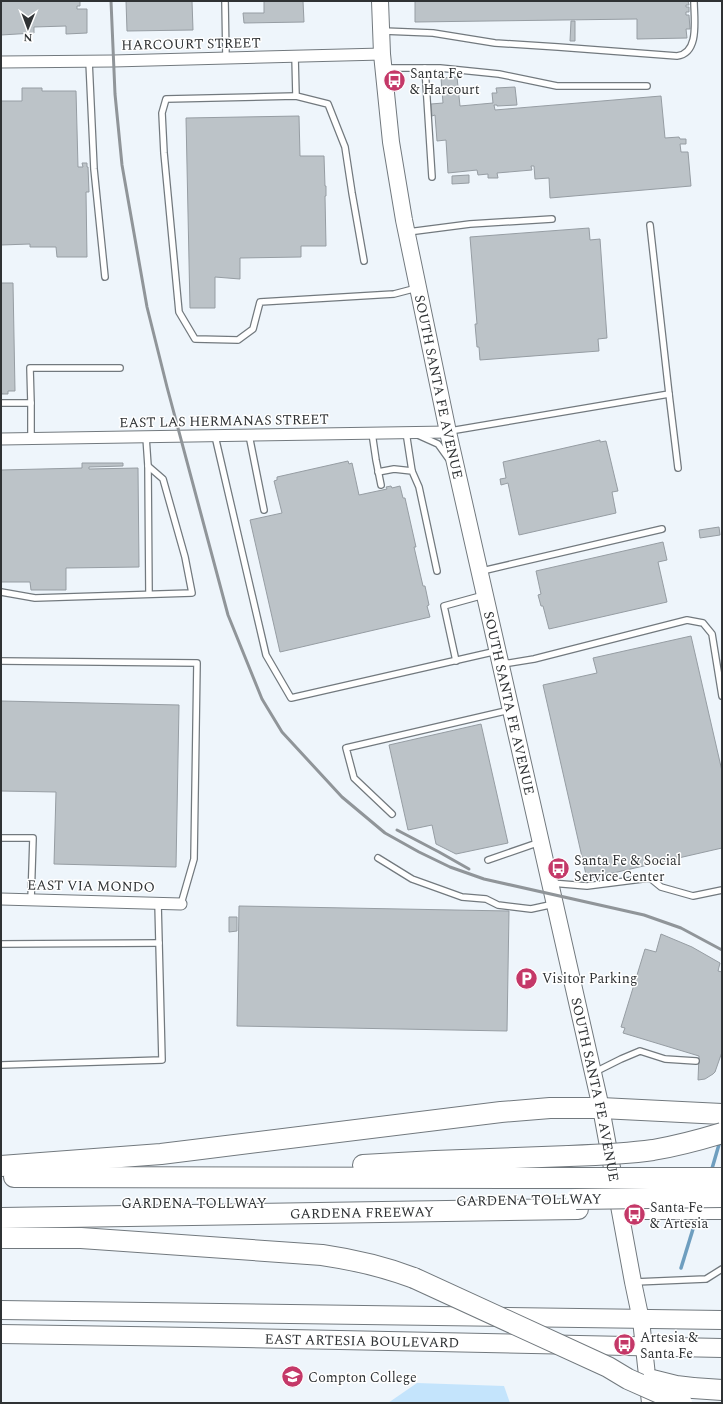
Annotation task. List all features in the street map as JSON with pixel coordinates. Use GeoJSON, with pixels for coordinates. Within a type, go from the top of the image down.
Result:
{"type":"FeatureCollection","features":[{"type":"Feature","properties":{"kind":"highway"},"geometry":{"type":"LineString","coordinates":[[1,1166],[169,1153],[501,1112],[550,1108],[601,1108],[722,1114]]}},
{"type":"Feature","properties":{"kind":"highway"},"geometry":{"type":"LineString","coordinates":[[170,1176],[436,1161],[569,1156],[654,1150],[722,1133]]}},
{"type":"Feature","properties":{"kind":"highway"},"geometry":{"type":"LineString","coordinates":[[1,1177],[170,1176],[722,1178]]}},
{"type":"Feature","properties":{"kind":"highway","name":"GARDENA TOLLWAY"},"geometry":{"type":"LineString","coordinates":[[1,1205],[577,1204],[722,1197]]}},
{"type":"Feature","properties":{"kind":"highway","name":"GARDENA FREEWAY"},"geometry":{"type":"LineString","coordinates":[[1,1218],[577,1204],[722,1209]]}},
{"type":"Feature","properties":{"kind":"highway"},"geometry":{"type":"LineString","coordinates":[[1,1238],[81,1238],[322,1255],[354,1259],[414,1278],[608,1367],[630,1372],[658,1382],[687,1396],[722,1390]]}},
{"type":"Feature","properties":{"kind":"main road","name":"SOUTH SANTA FE AVENUE"},"geometry":{"type":"LineString","coordinates":[[380,1],[383,61],[391,142],[406,232],[456,471],[601,1108],[641,1320],[650,1403]]}},
{"type":"Feature","properties":{"kind":"main road","name":"EAST ARTESIA BOULEVARD"},"geometry":{"type":"LineString","coordinates":[[1,1310],[722,1320]]}},
{"type":"Feature","properties":{"kind":"main road"},"geometry":{"type":"LineString","coordinates":[[194,1313],[194,1337]]}},
{"type":"Feature","properties":{"kind":"main road","name":"EAST ARTESIA BOULEVARD"},"geometry":{"type":"LineString","coordinates":[[1,1334],[722,1348]]}},
{"type":"Feature","properties":{"kind":"street","name":"HARCOURT STREET"},"geometry":{"type":"LineString","coordinates":[[1,62],[295,56],[383,61]]}},
{"type":"Feature","properties":{"kind":"street","name":"EAST LAS HERMANAS STREET"},"geometry":{"type":"LineString","coordinates":[[1,439],[448,432]]}},
{"type":"Feature","properties":{"kind":"street","name":"EAST VIA MONDO"},"geometry":{"type":"LineString","coordinates":[[1,899],[181,904]]}},
{"type":"Feature","properties":{"kind":"lane"},"geometry":{"type":"LineString","coordinates":[[225,1],[226,58]]}},
{"type":"Feature","properties":{"kind":"lane"},"geometry":{"type":"LineString","coordinates":[[381,31],[432,33],[495,43],[677,56],[684,55],[689,51],[694,40],[694,1]]}},
{"type":"Feature","properties":{"kind":"lane"},"geometry":{"type":"LineString","coordinates":[[295,56],[296,96]]}},
{"type":"Feature","properties":{"kind":"lane"},"geometry":{"type":"LineString","coordinates":[[90,61],[94,169],[105,277]]}},
{"type":"Feature","properties":{"kind":"lane"},"geometry":{"type":"LineString","coordinates":[[383,61],[424,68],[440,68],[499,74],[557,86],[647,86]]}},
{"type":"Feature","properties":{"kind":"lane"},"geometry":{"type":"LineString","coordinates":[[424,68],[432,176]]}},
{"type":"Feature","properties":{"kind":"lane"},"geometry":{"type":"LineString","coordinates":[[364,261],[345,147],[328,104],[296,96],[166,99],[162,113],[164,146],[179,312],[195,339],[238,340],[253,329],[260,302],[394,294],[418,288]]}},
{"type":"Feature","properties":{"kind":"lane"},"geometry":{"type":"LineString","coordinates":[[406,232],[470,224],[552,220]]}},
{"type":"Feature","properties":{"kind":"lane"},"geometry":{"type":"LineString","coordinates":[[650,225],[678,468]]}},
{"type":"Feature","properties":{"kind":"lane"},"geometry":{"type":"LineString","coordinates":[[31,439],[30,368],[120,368]]}},
{"type":"Feature","properties":{"kind":"lane"},"geometry":{"type":"LineString","coordinates":[[448,432],[669,394]]}},
{"type":"Feature","properties":{"kind":"lane"},"geometry":{"type":"LineString","coordinates":[[1,403],[31,403]]}},
{"type":"Feature","properties":{"kind":"lane"},"geometry":{"type":"LineString","coordinates":[[437,571],[419,487],[412,471],[408,432],[438,444],[456,471]]}},
{"type":"Feature","properties":{"kind":"lane"},"geometry":{"type":"LineString","coordinates":[[372,433],[381,485]]}},
{"type":"Feature","properties":{"kind":"lane"},"geometry":{"type":"LineString","coordinates":[[249,435],[264,510]]}},
{"type":"Feature","properties":{"kind":"lane"},"geometry":{"type":"LineString","coordinates":[[215,436],[266,655],[291,698],[456,660],[499,658],[534,659],[687,620],[703,623],[712,634],[722,696]]}},
{"type":"Feature","properties":{"kind":"lane"},"geometry":{"type":"LineString","coordinates":[[146,437],[148,466],[149,594]]}},
{"type":"Feature","properties":{"kind":"lane"},"geometry":{"type":"LineString","coordinates":[[1,592],[35,598],[192,593],[185,557],[163,479],[148,466]]}},
{"type":"Feature","properties":{"kind":"lane"},"geometry":{"type":"LineString","coordinates":[[378,472],[394,469],[412,471]]}},
{"type":"Feature","properties":{"kind":"lane"},"geometry":{"type":"LineString","coordinates":[[479,572],[662,529]]}},
{"type":"Feature","properties":{"kind":"lane"},"geometry":{"type":"LineString","coordinates":[[456,660],[444,606],[485,595]]}},
{"type":"Feature","properties":{"kind":"lane"},"geometry":{"type":"LineString","coordinates":[[1,661],[197,663],[194,859],[181,904]]}},
{"type":"Feature","properties":{"kind":"lane"},"geometry":{"type":"LineString","coordinates":[[392,814],[354,778],[346,748],[511,710]]}},
{"type":"Feature","properties":{"kind":"lane"},"geometry":{"type":"LineString","coordinates":[[1,838],[33,838],[31,900]]}},
{"type":"Feature","properties":{"kind":"lane"},"geometry":{"type":"LineString","coordinates":[[488,860],[541,842]]}},
{"type":"Feature","properties":{"kind":"lane"},"geometry":{"type":"LineString","coordinates":[[378,858],[412,879],[462,897],[486,899],[498,905],[531,910],[555,904]]}},
{"type":"Feature","properties":{"kind":"lane"},"geometry":{"type":"LineString","coordinates":[[550,883],[587,886],[650,878],[661,887],[693,896],[722,890]]}},
{"type":"Feature","properties":{"kind":"lane"},"geometry":{"type":"LineString","coordinates":[[1,1065],[162,1060],[158,903]]}},
{"type":"Feature","properties":{"kind":"lane"},"geometry":{"type":"LineString","coordinates":[[1,944],[159,943]]}},
{"type":"Feature","properties":{"kind":"lane"},"geometry":{"type":"LineString","coordinates":[[593,1073],[640,1051],[665,1059],[696,1061]]}},
{"type":"Feature","properties":{"kind":"lane"},"geometry":{"type":"LineString","coordinates":[[633,1282],[706,1278],[722,1269]]}},
{"type":"Feature","properties":{"kind":"shaded area"},"geometry":{"type":"Polygon","coordinates":[[[417,1383],[504,1386],[510,1403],[388,1403],[417,1383]]]}},
{"type":"Feature","properties":{"kind":"building"},"geometry":{"type":"Polygon","coordinates":[[[1,1],[80,1],[80,6],[77,6],[77,9],[87,9],[87,33],[66,34],[66,26],[34,27],[34,33],[1,35],[1,1]]]}},
{"type":"Feature","properties":{"kind":"building"},"geometry":{"type":"Polygon","coordinates":[[[126,1],[192,1],[193,30],[127,31],[126,1]]]}},
{"type":"Feature","properties":{"kind":"building"},"geometry":{"type":"Polygon","coordinates":[[[264,1],[303,1],[304,22],[244,23],[243,13],[264,13],[264,1]]]}},
{"type":"Feature","properties":{"kind":"building"},"geometry":{"type":"Polygon","coordinates":[[[415,1],[688,1],[689,5],[686,5],[686,7],[689,7],[689,12],[686,12],[686,15],[689,15],[690,29],[686,29],[687,38],[637,39],[637,19],[415,22],[415,1]]]}},
{"type":"Feature","properties":{"kind":"building"},"geometry":{"type":"Polygon","coordinates":[[[571,21],[575,21],[575,41],[570,41],[571,21]]]}},
{"type":"Feature","properties":{"kind":"building"},"geometry":{"type":"Polygon","coordinates":[[[457,77],[460,106],[493,103],[492,93],[497,93],[496,88],[515,87],[517,105],[494,105],[495,110],[661,96],[665,138],[679,137],[680,139],[686,139],[686,144],[680,144],[681,152],[688,152],[691,186],[550,198],[549,178],[535,179],[534,166],[531,166],[532,170],[497,173],[498,178],[488,178],[488,174],[478,175],[477,170],[448,173],[446,140],[437,141],[435,115],[432,116],[431,104],[443,103],[441,78],[457,77]]]}},
{"type":"Feature","properties":{"kind":"building"},"geometry":{"type":"Polygon","coordinates":[[[22,88],[42,88],[42,91],[76,91],[78,167],[83,167],[82,163],[87,163],[88,167],[89,192],[86,192],[87,257],[57,257],[56,247],[30,247],[30,244],[1,245],[1,101],[22,101],[22,88]]]}},
{"type":"Feature","properties":{"kind":"building"},"geometry":{"type":"Polygon","coordinates":[[[299,116],[300,156],[324,156],[326,186],[326,246],[301,246],[301,257],[240,258],[240,279],[215,277],[215,308],[190,308],[186,118],[299,116]]]}},
{"type":"Feature","properties":{"kind":"building"},"geometry":{"type":"Polygon","coordinates":[[[469,175],[469,183],[452,184],[452,176],[469,175]]]}},
{"type":"Feature","properties":{"kind":"building"},"geometry":{"type":"Polygon","coordinates":[[[589,228],[590,240],[600,239],[607,338],[598,339],[599,351],[480,360],[475,324],[477,324],[470,237],[589,228]]]}},
{"type":"Feature","properties":{"kind":"building"},"geometry":{"type":"Polygon","coordinates":[[[1,283],[13,283],[15,391],[8,391],[8,394],[2,394],[1,391],[1,283]]]}},
{"type":"Feature","properties":{"kind":"building"},"geometry":{"type":"Polygon","coordinates":[[[600,440],[600,442],[606,441],[618,491],[612,492],[616,513],[519,535],[508,483],[501,485],[500,479],[506,478],[503,462],[600,440]]]}},
{"type":"Feature","properties":{"kind":"building"},"geometry":{"type":"Polygon","coordinates":[[[348,461],[349,464],[352,463],[359,495],[387,489],[386,487],[391,486],[392,488],[400,486],[403,498],[405,498],[416,547],[414,547],[429,605],[427,606],[430,617],[280,652],[250,520],[282,513],[274,481],[277,480],[277,477],[348,461]]]}},
{"type":"Feature","properties":{"kind":"building"},"geometry":{"type":"Polygon","coordinates":[[[82,463],[123,463],[123,466],[89,467],[89,469],[138,468],[139,567],[66,568],[66,590],[31,590],[30,582],[1,582],[1,470],[82,468],[82,463]]]}},
{"type":"Feature","properties":{"kind":"building"},"geometry":{"type":"Polygon","coordinates":[[[719,527],[720,535],[700,538],[699,530],[719,527]]]}},
{"type":"Feature","properties":{"kind":"building"},"geometry":{"type":"Polygon","coordinates":[[[663,542],[667,560],[658,562],[667,602],[549,629],[543,606],[541,606],[538,595],[541,594],[536,571],[663,542]]]}},
{"type":"Feature","properties":{"kind":"building"},"geometry":{"type":"Polygon","coordinates":[[[691,636],[722,771],[722,848],[587,879],[543,685],[597,673],[593,658],[691,636]]]}},
{"type":"Feature","properties":{"kind":"building"},"geometry":{"type":"Polygon","coordinates":[[[1,701],[179,705],[176,867],[54,864],[56,792],[1,791],[1,701]]]}},
{"type":"Feature","properties":{"kind":"building"},"geometry":{"type":"Polygon","coordinates":[[[481,724],[508,843],[456,854],[436,844],[432,825],[408,830],[389,745],[481,724]]]}},
{"type":"Feature","properties":{"kind":"building"},"geometry":{"type":"Polygon","coordinates":[[[239,906],[509,911],[507,1031],[237,1026],[239,906]]]}},
{"type":"Feature","properties":{"kind":"building"},"geometry":{"type":"Polygon","coordinates":[[[229,917],[237,917],[237,931],[229,932],[229,917]]]}},
{"type":"Feature","properties":{"kind":"building"},"geometry":{"type":"Polygon","coordinates":[[[661,934],[692,947],[720,963],[718,971],[722,972],[722,1052],[715,1072],[705,1079],[698,1080],[699,1056],[623,1033],[625,1028],[621,1027],[645,949],[656,952],[661,934]]]}},
{"type":"Feature","properties":{"kind":"waterway"},"geometry":{"type":"LineString","coordinates":[[711,1172],[720,1141]]}},
{"type":"Feature","properties":{"kind":"waterway"},"geometry":{"type":"LineString","coordinates":[[681,1268],[697,1216]]}},
{"type":"Feature","properties":{"kind":"railway"},"geometry":{"type":"LineString","coordinates":[[111,1],[115,94],[122,165],[147,307],[228,615],[262,699],[282,732],[342,797],[385,833],[419,852],[450,867],[484,879],[644,915],[681,928],[722,950]]}},
{"type":"Feature","properties":{"kind":"railway"},"geometry":{"type":"LineString","coordinates":[[397,830],[469,869]]}},
{"type":"Feature","properties":{"kind":"place","name":"Santa Fe & Harcourt"},"geometry":{"type":"Point","coordinates":[395,81]}},
{"type":"Feature","properties":{"kind":"place","name":"Santa Fe & Social Service Center"},"geometry":{"type":"Point","coordinates":[559,868]}},
{"type":"Feature","properties":{"kind":"place","name":"Visitor Parking"},"geometry":{"type":"Point","coordinates":[526,978]}},
{"type":"Feature","properties":{"kind":"place","name":"Santa Fe & Artesia"},"geometry":{"type":"Point","coordinates":[634,1215]}},
{"type":"Feature","properties":{"kind":"place","name":"Artesia & Santa Fe"},"geometry":{"type":"Point","coordinates":[624,1345]}},
{"type":"Feature","properties":{"kind":"place","name":"Compton College"},"geometry":{"type":"Point","coordinates":[292,1377]}}]}
